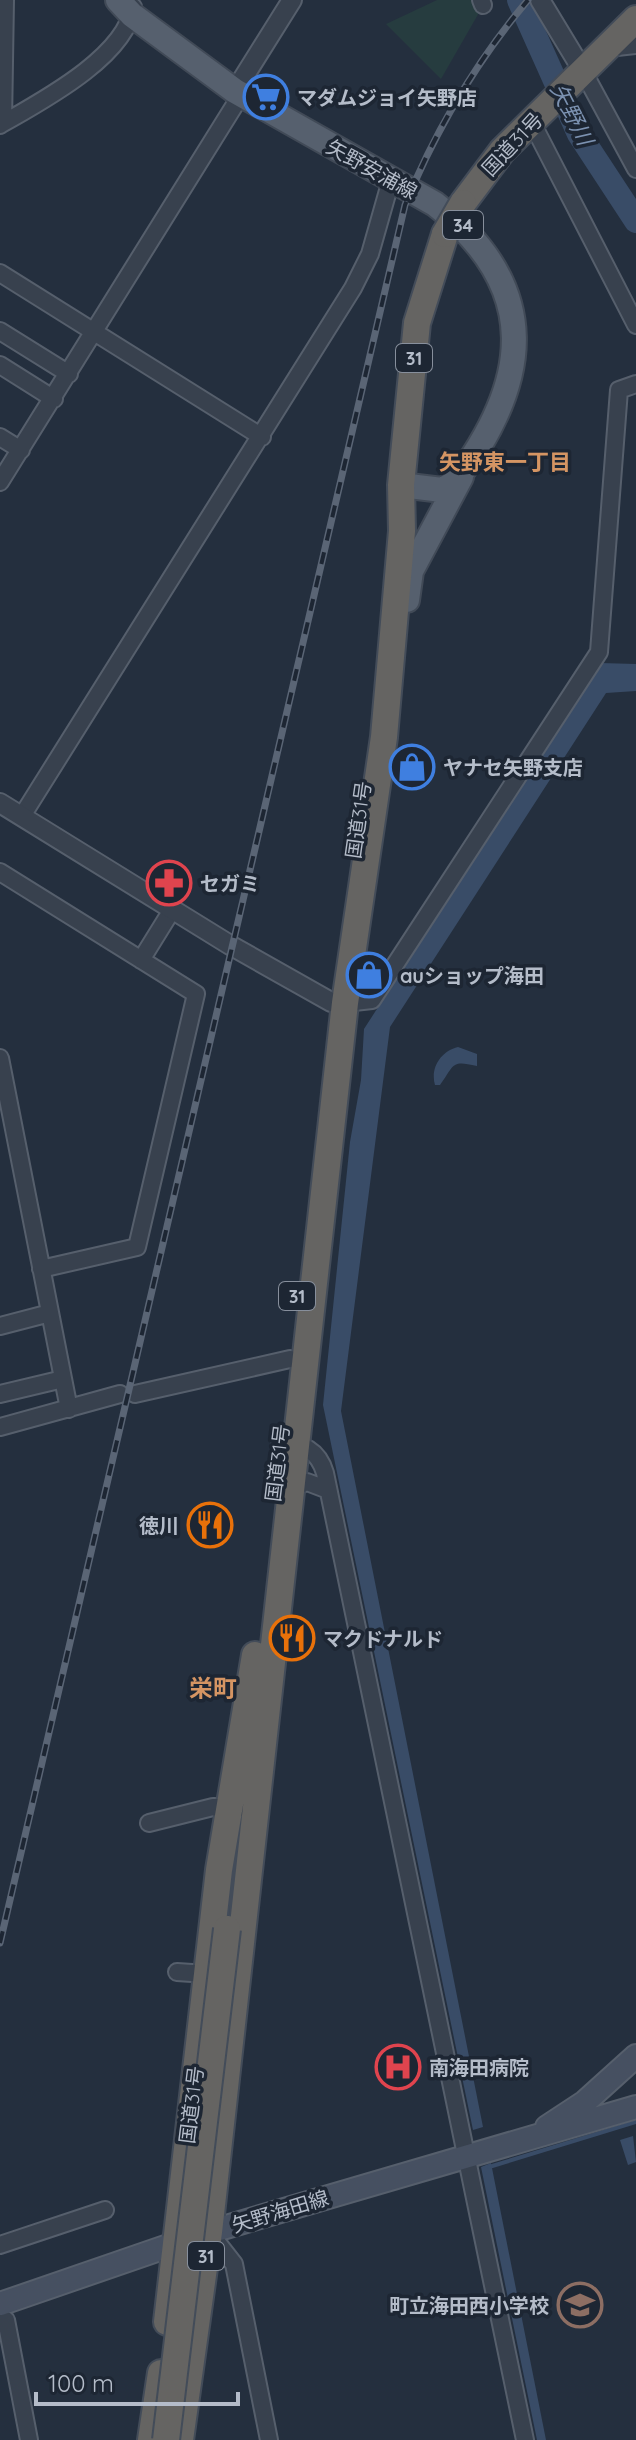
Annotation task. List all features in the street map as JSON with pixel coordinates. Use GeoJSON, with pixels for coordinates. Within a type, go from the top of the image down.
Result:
{"type":"FeatureCollection","features":[{"type":"Feature","properties":{"kind":"highway","name":"国道31号"},"geometry":{"type":"LineString","coordinates":[[151,2440],[207,1974],[242,1806],[291,1488],[288,1442],[290,1359],[338,1002],[384,737],[402,531],[401,485],[417,323],[445,234],[488,167],[636,19]]}},
{"type":"Feature","properties":{"kind":"highway","name":"国道31号"},"geometry":{"type":"LineString","coordinates":[[177,2438],[209,2232],[252,1685],[288,1442],[369,744],[390,528],[401,485]]}},
{"type":"Feature","properties":{"kind":"highway"},"geometry":{"type":"LineString","coordinates":[[177,2438],[242,1806]]}},
{"type":"Feature","properties":{"kind":"main road","name":"矢野安浦線"},"geometry":{"type":"LineString","coordinates":[[128,4],[238,93],[435,204],[464,226],[500,276],[514,331],[514,361],[499,414],[454,483],[442,490],[401,485]]}},
{"type":"Feature","properties":{"kind":"main road","name":"34"},"geometry":{"type":"LineString","coordinates":[[384,737],[399,660],[411,571],[468,465]]}},
{"type":"Feature","properties":{"kind":"main road","name":"矢野海田線"},"geometry":{"type":"LineString","coordinates":[[517,2141],[575,2110],[636,2056]]}},
{"type":"Feature","properties":{"kind":"main road","name":"矢野海田線"},"geometry":{"type":"LineString","coordinates":[[0,2304],[209,2232],[636,2107]]}},
{"type":"Feature","properties":{"kind":"street"},"geometry":{"type":"LineString","coordinates":[[2,124],[5,0]]}},
{"type":"Feature","properties":{"kind":"street"},"geometry":{"type":"LineString","coordinates":[[0,482],[94,335],[292,0]]}},
{"type":"Feature","properties":{"kind":"street"},"geometry":{"type":"LineString","coordinates":[[540,0],[579,75],[636,168]]}},
{"type":"Feature","properties":{"kind":"street"},"geometry":{"type":"LineString","coordinates":[[2,124],[46,98],[101,57],[128,4]]}},
{"type":"Feature","properties":{"kind":"street"},"geometry":{"type":"LineString","coordinates":[[606,48],[636,45]]}},
{"type":"Feature","properties":{"kind":"street"},"geometry":{"type":"LineString","coordinates":[[535,118],[636,325]]}},
{"type":"Feature","properties":{"kind":"street"},"geometry":{"type":"LineString","coordinates":[[22,816],[353,288],[370,254],[391,180]]}},
{"type":"Feature","properties":{"kind":"street"},"geometry":{"type":"LineString","coordinates":[[0,273],[94,335],[262,437]]}},
{"type":"Feature","properties":{"kind":"street"},"geometry":{"type":"LineString","coordinates":[[0,331],[69,374]]}},
{"type":"Feature","properties":{"kind":"street"},"geometry":{"type":"LineString","coordinates":[[0,365],[54,399]]}},
{"type":"Feature","properties":{"kind":"street"},"geometry":{"type":"LineString","coordinates":[[0,803],[172,910],[338,1002],[372,1000],[599,652],[619,390],[636,384]]}},
{"type":"Feature","properties":{"kind":"street"},"geometry":{"type":"LineString","coordinates":[[0,437],[21,450]]}},
{"type":"Feature","properties":{"kind":"street"},"geometry":{"type":"LineString","coordinates":[[0,872],[196,994],[137,1247],[41,1269]]}},
{"type":"Feature","properties":{"kind":"street"},"geometry":{"type":"LineString","coordinates":[[141,960],[172,910]]}},
{"type":"Feature","properties":{"kind":"street"},"geometry":{"type":"LineString","coordinates":[[0,1058],[69,1409]]}},
{"type":"Feature","properties":{"kind":"street"},"geometry":{"type":"LineString","coordinates":[[0,1326],[50,1313]]}},
{"type":"Feature","properties":{"kind":"street"},"geometry":{"type":"LineString","coordinates":[[0,1427],[128,1394],[290,1359]]}},
{"type":"Feature","properties":{"kind":"street"},"geometry":{"type":"LineString","coordinates":[[0,1394],[63,1379]]}},
{"type":"Feature","properties":{"kind":"street"},"geometry":{"type":"LineString","coordinates":[[288,1442],[313,1450],[321,1459],[525,2440]]}},
{"type":"Feature","properties":{"kind":"street"},"geometry":{"type":"LineString","coordinates":[[291,1488],[307,1482],[328,1490]]}},
{"type":"Feature","properties":{"kind":"street"},"geometry":{"type":"LineString","coordinates":[[149,1823],[242,1806]]}},
{"type":"Feature","properties":{"kind":"street"},"geometry":{"type":"LineString","coordinates":[[177,1972],[207,1974]]}},
{"type":"Feature","properties":{"kind":"street"},"geometry":{"type":"LineString","coordinates":[[0,2245],[105,2210]]}},
{"type":"Feature","properties":{"kind":"street"},"geometry":{"type":"LineString","coordinates":[[209,2232],[234,2264],[269,2440]]}},
{"type":"Feature","properties":{"kind":"street"},"geometry":{"type":"LineString","coordinates":[[0,2321],[6,2320],[29,2440]]}},
{"type":"Feature","properties":{"kind":"green space"},"geometry":{"type":"Polygon","coordinates":[[[437,0],[476,0],[480,11],[441,79],[386,24],[437,0]]]}},
{"type":"Feature","properties":{"kind":"water"},"geometry":{"type":"Polygon","coordinates":[[[600,663],[636,664],[636,691],[606,693],[390,1027],[341,1411],[483,2127],[473,2130],[323,1405],[350,1142],[361,1080],[364,1029],[600,663]]]}},
{"type":"Feature","properties":{"kind":"water"},"geometry":{"type":"Polygon","coordinates":[[[458,1047],[477,1054],[477,1066],[454,1065],[440,1085],[435,1085],[434,1072],[438,1061],[458,1047]]]}},
{"type":"Feature","properties":{"kind":"water"},"geometry":{"type":"Polygon","coordinates":[[[633,2136],[636,2162],[628,2165],[620,2140],[633,2136]]]}},
{"type":"Feature","properties":{"kind":"water"},"geometry":{"type":"Polygon","coordinates":[[[491,2163],[546,2440],[537,2440],[481,2167],[491,2163]]]}},
{"type":"Feature","properties":{"kind":"waterway","name":"矢野川"},"geometry":{"type":"LineString","coordinates":[[519,0],[579,134],[636,221]]}},
{"type":"Feature","properties":{"kind":"waterway"},"geometry":{"type":"LineString","coordinates":[[489,2167],[636,2122]]}},
{"type":"Feature","properties":{"kind":"railway"},"geometry":{"type":"LineString","coordinates":[[0,1943],[405,205],[458,98],[528,0]]}},
{"type":"Feature","properties":{"kind":"place","name":"マダムジョイ矢野店"},"geometry":{"type":"Point","coordinates":[266,97]}},
{"type":"Feature","properties":{"kind":"place","name":"ヤナセ矢野支店"},"geometry":{"type":"Point","coordinates":[412,767]}},
{"type":"Feature","properties":{"kind":"place","name":"セガミ"},"geometry":{"type":"Point","coordinates":[169,883]}},
{"type":"Feature","properties":{"kind":"place","name":"auショップ海田"},"geometry":{"type":"Point","coordinates":[369,975]}},
{"type":"Feature","properties":{"kind":"place","name":"徳川"},"geometry":{"type":"Point","coordinates":[210,1525]}},
{"type":"Feature","properties":{"kind":"place","name":"マクドナルド"},"geometry":{"type":"Point","coordinates":[292,1638]}},
{"type":"Feature","properties":{"kind":"place","name":"南海田病院"},"geometry":{"type":"Point","coordinates":[398,2067]}},
{"type":"Feature","properties":{"kind":"place","name":"町立海田西小学校"},"geometry":{"type":"Point","coordinates":[580,2305]}},
{"type":"Feature","properties":{"kind":"district","name":"矢野東一丁目"},"geometry":{"type":"Point","coordinates":[505,462]}},
{"type":"Feature","properties":{"kind":"district","name":"栄町"},"geometry":{"type":"Point","coordinates":[213,1688]}}]}
